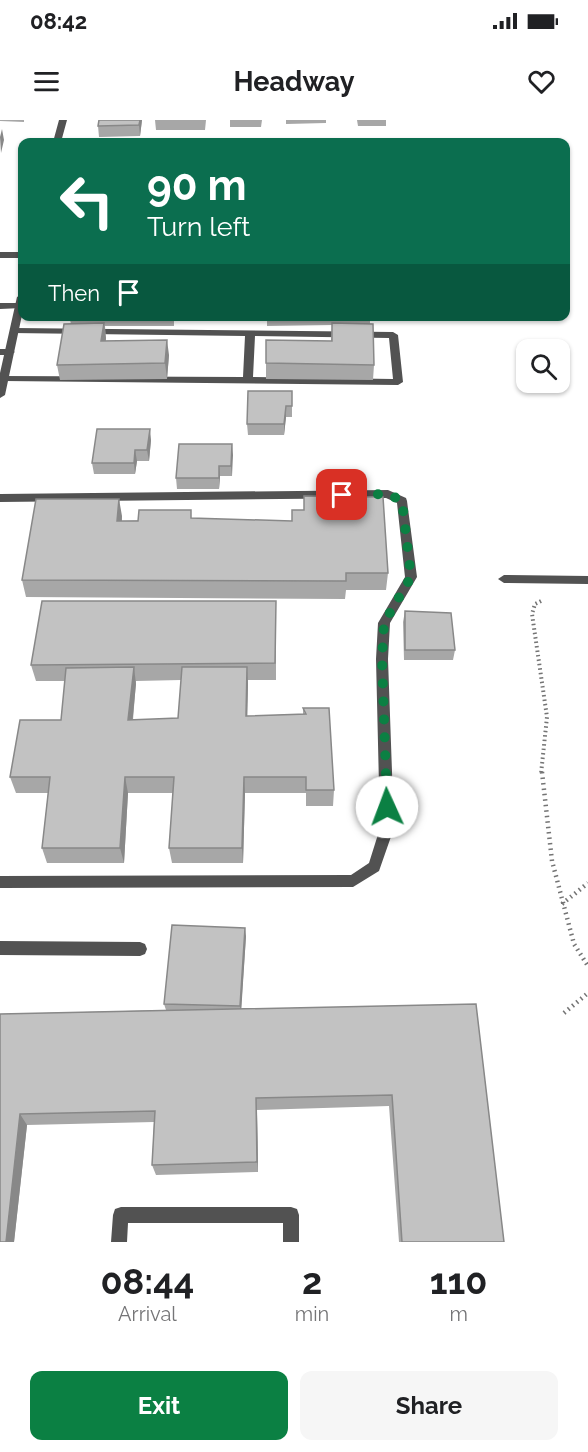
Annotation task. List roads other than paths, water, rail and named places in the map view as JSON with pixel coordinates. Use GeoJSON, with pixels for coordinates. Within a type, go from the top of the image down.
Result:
{"type":"FeatureCollection","features":[{"type":"Feature","properties":{"kind":"street"},"geometry":{"type":"LineString","coordinates":[[58,138],[63,120]]}},
{"type":"Feature","properties":{"kind":"street"},"geometry":{"type":"LineString","coordinates":[[0,255],[18,255]]}},
{"type":"Feature","properties":{"kind":"street"},"geometry":{"type":"LineString","coordinates":[[0,306],[18,303]]}},
{"type":"Feature","properties":{"kind":"street"},"geometry":{"type":"LineString","coordinates":[[0,395],[4,378],[5,352],[18,319]]}},
{"type":"Feature","properties":{"kind":"street"},"geometry":{"type":"LineString","coordinates":[[4,378],[398,382],[393,335],[15,331]]}},
{"type":"Feature","properties":{"kind":"street"},"geometry":{"type":"LineString","coordinates":[[248,381],[250,333]]}},
{"type":"Feature","properties":{"kind":"street"},"geometry":{"type":"LineString","coordinates":[[0,498],[388,494],[402,501],[411,577],[384,623],[382,659],[387,828],[374,867],[353,881],[0,882]]}},
{"type":"Feature","properties":{"kind":"street"},"geometry":{"type":"LineString","coordinates":[[504,579],[588,580]]}},
{"type":"Feature","properties":{"kind":"street"},"geometry":{"type":"LineString","coordinates":[[0,948],[140,949]]}},
{"type":"Feature","properties":{"kind":"street"},"geometry":{"type":"LineString","coordinates":[[119,1242],[122,1215],[291,1215],[291,1242]]}}]}
